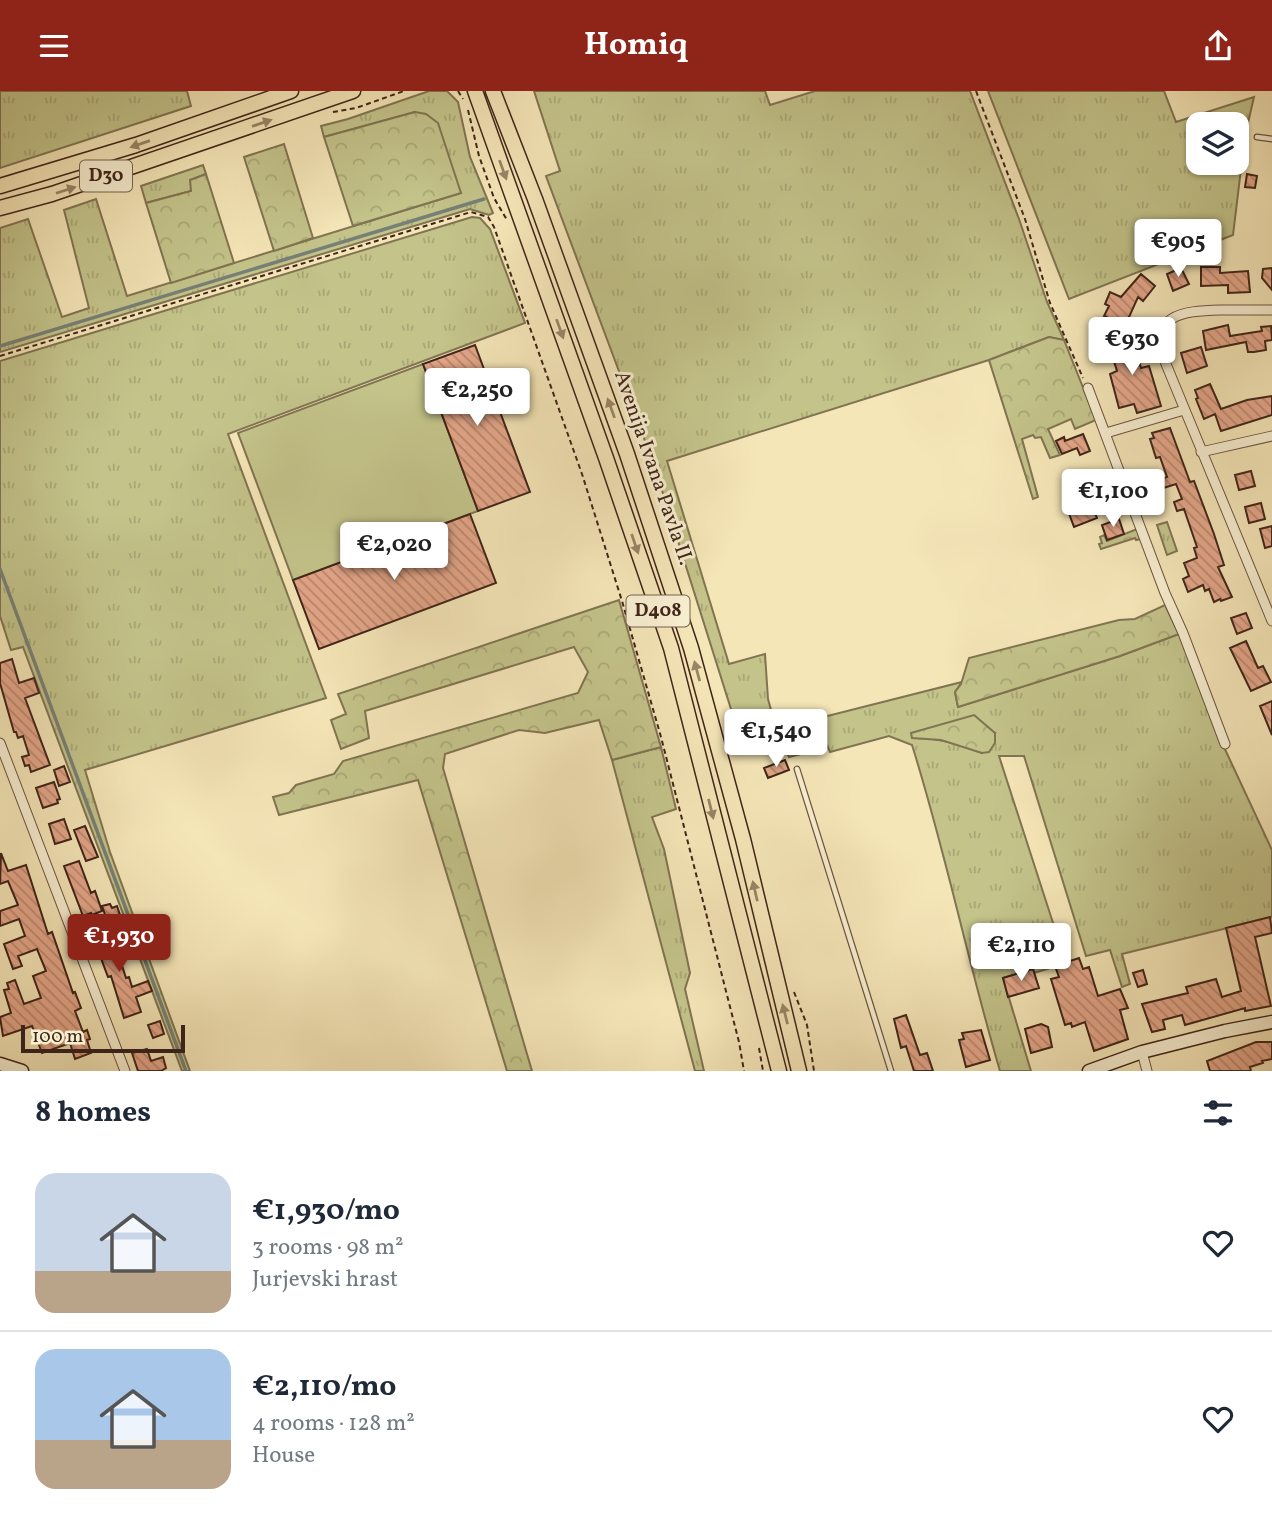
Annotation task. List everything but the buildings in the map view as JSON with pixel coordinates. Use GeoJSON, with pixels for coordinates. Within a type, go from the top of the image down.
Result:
{"type":"FeatureCollection","features":[{"type":"Feature","properties":{"kind":"main road","name":"D30"},"geometry":{"type":"LineString","coordinates":[[0,186],[136,145],[291,91]]}},
{"type":"Feature","properties":{"kind":"main road","name":"D30"},"geometry":{"type":"LineString","coordinates":[[0,208],[65,190],[353,91]]}},
{"type":"Feature","properties":{"kind":"main road","name":"Avenija Ivana Pavla II."},"geometry":{"type":"LineString","coordinates":[[495,91],[507,131],[535,199],[627,454],[691,648],[743,839],[799,1071]]}},
{"type":"Feature","properties":{"kind":"main road","name":"Avenija Ivana Pavla II."},"geometry":{"type":"LineString","coordinates":[[475,96],[606,458],[671,648],[779,1071]]}},
{"type":"Feature","properties":{"kind":"main road"},"geometry":{"type":"LineString","coordinates":[[1089,1071],[1142,1052],[1272,1022]]}},
{"type":"Feature","properties":{"kind":"main road"},"geometry":{"type":"LineString","coordinates":[[0,1064],[22,1071]]}},
{"type":"Feature","properties":{"kind":"street"},"geometry":{"type":"LineString","coordinates":[[1272,310],[1181,313],[1170,319],[1163,329],[1161,347],[1201,452],[1272,621]]}},
{"type":"Feature","properties":{"kind":"street"},"geometry":{"type":"LineString","coordinates":[[1088,388],[1225,744]]}},
{"type":"Feature","properties":{"kind":"street"},"geometry":{"type":"LineString","coordinates":[[1106,433],[1184,410]]}},
{"type":"Feature","properties":{"kind":"street"},"geometry":{"type":"LineString","coordinates":[[1201,452],[1272,436]]}},
{"type":"Feature","properties":{"kind":"street"},"geometry":{"type":"LineString","coordinates":[[0,743],[125,1071]]}},
{"type":"Feature","properties":{"kind":"street"},"geometry":{"type":"LineString","coordinates":[[1142,1052],[1147,1071]]}},
{"type":"Feature","properties":{"kind":"lane"},"geometry":{"type":"LineString","coordinates":[[1257,137],[1272,139]]}},
{"type":"Feature","properties":{"kind":"lane"},"geometry":{"type":"LineString","coordinates":[[797,769],[891,1071]]}},
{"type":"Feature","properties":{"kind":"path"},"geometry":{"type":"LineString","coordinates":[[458,91],[467,107],[479,156],[494,198],[508,222]]}},
{"type":"Feature","properties":{"kind":"path"},"geometry":{"type":"LineString","coordinates":[[976,91],[1026,219],[1050,303],[1088,388]]}},
{"type":"Feature","properties":{"kind":"path"},"geometry":{"type":"LineString","coordinates":[[0,356],[471,212],[488,217],[518,290],[582,474],[622,601],[661,737],[736,1029],[744,1071]]}},
{"type":"Feature","properties":{"kind":"path"},"geometry":{"type":"LineString","coordinates":[[757,1039],[764,1071]]}},
{"type":"Feature","properties":{"kind":"green space"},"geometry":{"type":"Polygon","coordinates":[[[0,91],[187,91],[191,106],[0,168],[0,91]]]}},
{"type":"Feature","properties":{"kind":"green space"},"geometry":{"type":"Polygon","coordinates":[[[429,91],[447,91],[458,102],[470,157],[493,213],[489,215],[470,209],[0,352],[0,228],[28,219],[62,317],[89,308],[64,210],[96,199],[127,296],[461,193],[415,112],[324,137],[321,126],[429,91]]]}},
{"type":"Feature","properties":{"kind":"green space"},"geometry":{"type":"Polygon","coordinates":[[[534,91],[765,91],[770,105],[815,91],[970,91],[1019,219],[1047,302],[1064,340],[1049,337],[989,360],[667,461],[729,664],[765,654],[768,699],[773,717],[781,718],[792,725],[962,682],[955,692],[958,707],[1120,656],[1179,634],[1223,745],[1272,850],[1272,917],[1122,954],[1130,984],[1122,987],[1110,950],[1086,956],[1024,756],[999,756],[1066,963],[1034,973],[1033,969],[1003,978],[1031,1071],[1000,1071],[912,745],[889,736],[830,752],[828,747],[789,757],[772,721],[737,728],[654,465],[546,176],[560,171],[534,91]],[[995,733],[912,738],[948,742],[982,753],[995,733]]]}},
{"type":"Feature","properties":{"kind":"green space"},"geometry":{"type":"Polygon","coordinates":[[[988,91],[1164,91],[1176,122],[1186,119],[1186,175],[1240,175],[1233,235],[1069,299],[988,91]]]}},
{"type":"Feature","properties":{"kind":"green space"},"geometry":{"type":"Polygon","coordinates":[[[1254,97],[1249,119],[1249,112],[1207,112],[1254,97]]]}},
{"type":"Feature","properties":{"kind":"green space"},"geometry":{"type":"Polygon","coordinates":[[[415,112],[426,114],[438,123],[461,193],[353,226],[324,137],[415,112]]]}},
{"type":"Feature","properties":{"kind":"green space"},"geometry":{"type":"Polygon","coordinates":[[[284,144],[313,238],[274,251],[244,157],[284,144]]]}},
{"type":"Feature","properties":{"kind":"green space"},"geometry":{"type":"Polygon","coordinates":[[[203,165],[206,174],[191,180],[191,191],[146,203],[141,186],[203,165]]]}},
{"type":"Feature","properties":{"kind":"green space"},"geometry":{"type":"Polygon","coordinates":[[[206,174],[234,263],[171,283],[146,203],[191,191],[190,180],[206,174]]]}},
{"type":"Feature","properties":{"kind":"green space"},"geometry":{"type":"Polygon","coordinates":[[[472,217],[480,218],[490,229],[525,323],[228,434],[326,698],[85,770],[110,852],[190,1071],[182,1071],[23,647],[11,650],[0,616],[0,361],[472,217]]]}},
{"type":"Feature","properties":{"kind":"green space"},"geometry":{"type":"Polygon","coordinates":[[[1049,337],[1064,340],[1096,420],[1075,429],[1071,419],[1048,429],[1060,455],[1050,458],[1041,437],[1035,438],[1033,435],[1022,439],[1038,497],[1033,499],[989,360],[1049,337]]]}},
{"type":"Feature","properties":{"kind":"green space"},"geometry":{"type":"Polygon","coordinates":[[[423,364],[478,511],[293,580],[238,433],[423,364]]]}},
{"type":"Feature","properties":{"kind":"green space"},"geometry":{"type":"Polygon","coordinates":[[[1167,522],[1177,551],[1167,555],[1157,525],[1167,522]]]}},
{"type":"Feature","properties":{"kind":"green space"},"geometry":{"type":"Polygon","coordinates":[[[1137,529],[1141,539],[1135,538],[1101,549],[1100,537],[1104,535],[1107,541],[1137,529]]]}},
{"type":"Feature","properties":{"kind":"green space"},"geometry":{"type":"Polygon","coordinates":[[[619,600],[661,747],[612,760],[599,720],[545,733],[519,730],[445,754],[443,768],[532,1071],[507,1071],[418,780],[279,815],[273,797],[289,793],[296,785],[334,774],[343,761],[578,693],[588,672],[574,647],[365,711],[369,738],[341,749],[331,720],[346,714],[338,694],[619,600]]]}},
{"type":"Feature","properties":{"kind":"green space"},"geometry":{"type":"Polygon","coordinates":[[[1165,605],[1179,634],[1120,656],[958,707],[955,692],[961,684],[969,658],[1119,620],[1135,619],[1165,605]]]}},
{"type":"Feature","properties":{"kind":"green space"},"geometry":{"type":"Polygon","coordinates":[[[974,715],[995,733],[995,743],[989,752],[982,753],[941,740],[912,738],[911,733],[974,715]]]}},
{"type":"Feature","properties":{"kind":"green space"},"geometry":{"type":"Polygon","coordinates":[[[661,747],[676,809],[652,817],[664,849],[690,973],[685,989],[704,1071],[695,1071],[612,760],[661,747]]]}},
{"type":"Feature","properties":{"kind":"waterway"},"geometry":{"type":"LineString","coordinates":[[0,346],[484,199]]}},
{"type":"Feature","properties":{"kind":"waterway"},"geometry":{"type":"LineString","coordinates":[[0,569],[186,1071]]}}]}
